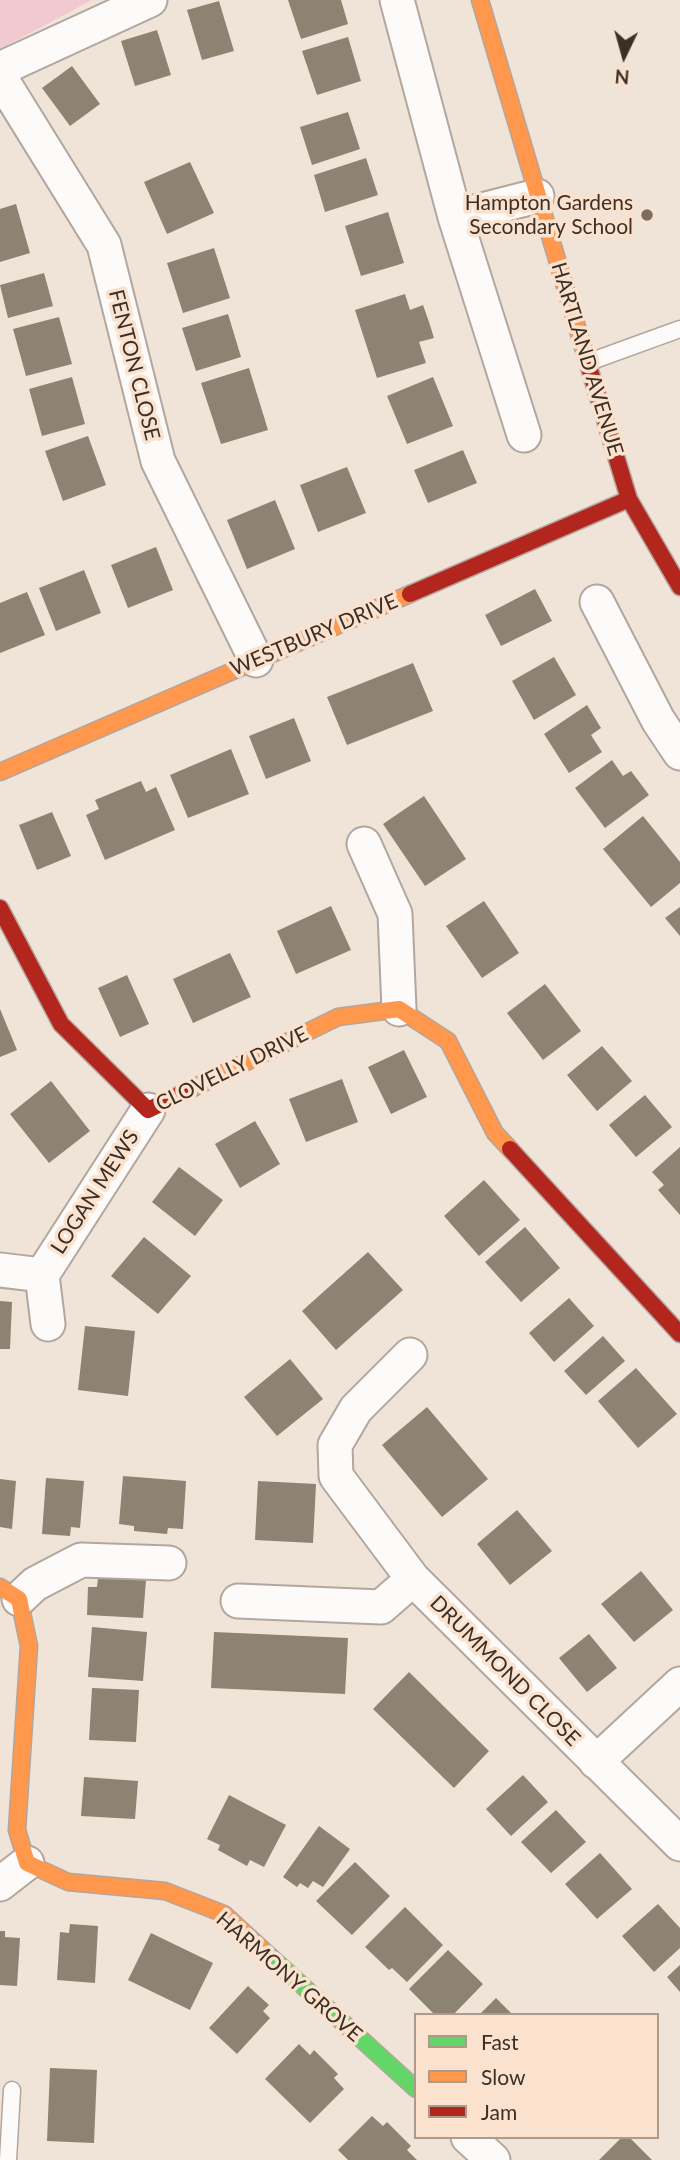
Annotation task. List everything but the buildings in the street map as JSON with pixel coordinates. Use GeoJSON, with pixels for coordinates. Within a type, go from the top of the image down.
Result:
{"type":"FeatureCollection","features":[{"type":"Feature","properties":{"kind":"street"},"geometry":{"type":"LineString","coordinates":[[0,69],[150,0]]}},
{"type":"Feature","properties":{"kind":"street"},"geometry":{"type":"LineString","coordinates":[[397,0],[455,217],[524,436]]}},
{"type":"Feature","properties":{"kind":"street","name":"HARTLAND AVENUE"},"geometry":{"type":"LineString","coordinates":[[480,0],[629,499],[680,587]]}},
{"type":"Feature","properties":{"kind":"street","name":"FENTON CLOSE"},"geometry":{"type":"LineString","coordinates":[[0,77],[104,245],[158,461],[256,660]]}},
{"type":"Feature","properties":{"kind":"street"},"geometry":{"type":"LineString","coordinates":[[455,217],[537,196]]}},
{"type":"Feature","properties":{"kind":"street","name":"WESTBURY DRIVE"},"geometry":{"type":"LineString","coordinates":[[0,772],[629,499]]}},
{"type":"Feature","properties":{"kind":"street"},"geometry":{"type":"LineString","coordinates":[[597,602],[669,716],[680,753]]}},
{"type":"Feature","properties":{"kind":"street"},"geometry":{"type":"LineString","coordinates":[[364,844],[396,914],[399,1009],[447,1041],[495,1133],[680,1334]]}},
{"type":"Feature","properties":{"kind":"street","name":"CLOVELLY DRIVE"},"geometry":{"type":"LineString","coordinates":[[0,908],[61,1024],[148,1110],[338,1017],[399,1009]]}},
{"type":"Feature","properties":{"kind":"street","name":"LOGAN MEWS"},"geometry":{"type":"LineString","coordinates":[[48,1324],[42,1275],[148,1110]]}},
{"type":"Feature","properties":{"kind":"street","name":"LOGAN MEWS"},"geometry":{"type":"LineString","coordinates":[[0,1270],[42,1275]]}},
{"type":"Feature","properties":{"kind":"street","name":"DRUMMOND CLOSE"},"geometry":{"type":"LineString","coordinates":[[410,1355],[356,1409],[335,1445],[336,1476],[413,1579],[680,1844]]}},
{"type":"Feature","properties":{"kind":"street"},"geometry":{"type":"LineString","coordinates":[[0,1884],[27,1863],[17,1830],[29,1646],[9,1593],[35,1584],[82,1560],[169,1563]]}},
{"type":"Feature","properties":{"kind":"street","name":"DRUMMOND CLOSE"},"geometry":{"type":"LineString","coordinates":[[238,1601],[381,1607],[413,1579]]}},
{"type":"Feature","properties":{"kind":"street","name":"DRUMMOND CLOSE"},"geometry":{"type":"LineString","coordinates":[[596,1762],[680,1684]]}},
{"type":"Feature","properties":{"kind":"street","name":"HARMONY GROVE"},"geometry":{"type":"LineString","coordinates":[[27,1863],[68,1882],[165,1891],[224,1914],[414,2087]]}},
{"type":"Feature","properties":{"kind":"street"},"geometry":{"type":"LineString","coordinates":[[470,2139],[493,2160]]}},
{"type":"Feature","properties":{"kind":"lane"},"geometry":{"type":"LineString","coordinates":[[589,362],[680,329]]}},
{"type":"Feature","properties":{"kind":"lane"},"geometry":{"type":"LineString","coordinates":[[8,2160],[12,2090]]}},
{"type":"Feature","properties":{"kind":"shaded area"},"geometry":{"type":"Polygon","coordinates":[[[0,0],[92,0],[0,49],[0,0]]]}},
{"type":"Feature","properties":{"kind":"traffic: fast"},"geometry":{"type":"LineString","coordinates":[[261,1948],[414,2087]]}},
{"type":"Feature","properties":{"kind":"traffic: slow"},"geometry":{"type":"LineString","coordinates":[[480,0],[588,364]]}},
{"type":"Feature","properties":{"kind":"traffic: slow"},"geometry":{"type":"LineString","coordinates":[[0,772],[410,594]]}},
{"type":"Feature","properties":{"kind":"traffic: slow"},"geometry":{"type":"LineString","coordinates":[[187,1091],[338,1017],[399,1009],[448,1041],[495,1133],[510,1149]]}},
{"type":"Feature","properties":{"kind":"traffic: slow"},"geometry":{"type":"LineString","coordinates":[[0,1587],[19,1599],[29,1646],[17,1830],[27,1863],[68,1882],[165,1891],[224,1914],[261,1948]]}},
{"type":"Feature","properties":{"kind":"traffic: jam"},"geometry":{"type":"LineString","coordinates":[[588,364],[629,499],[680,587]]}},
{"type":"Feature","properties":{"kind":"traffic: jam"},"geometry":{"type":"LineString","coordinates":[[410,594],[629,499]]}},
{"type":"Feature","properties":{"kind":"traffic: jam"},"geometry":{"type":"LineString","coordinates":[[0,908],[61,1024],[148,1110],[187,1091]]}},
{"type":"Feature","properties":{"kind":"traffic: jam"},"geometry":{"type":"LineString","coordinates":[[510,1149],[680,1334]]}},
{"type":"Feature","properties":{"kind":"place","name":"Hampton Gardens Secondary School"},"geometry":{"type":"Point","coordinates":[647,215]}}]}
